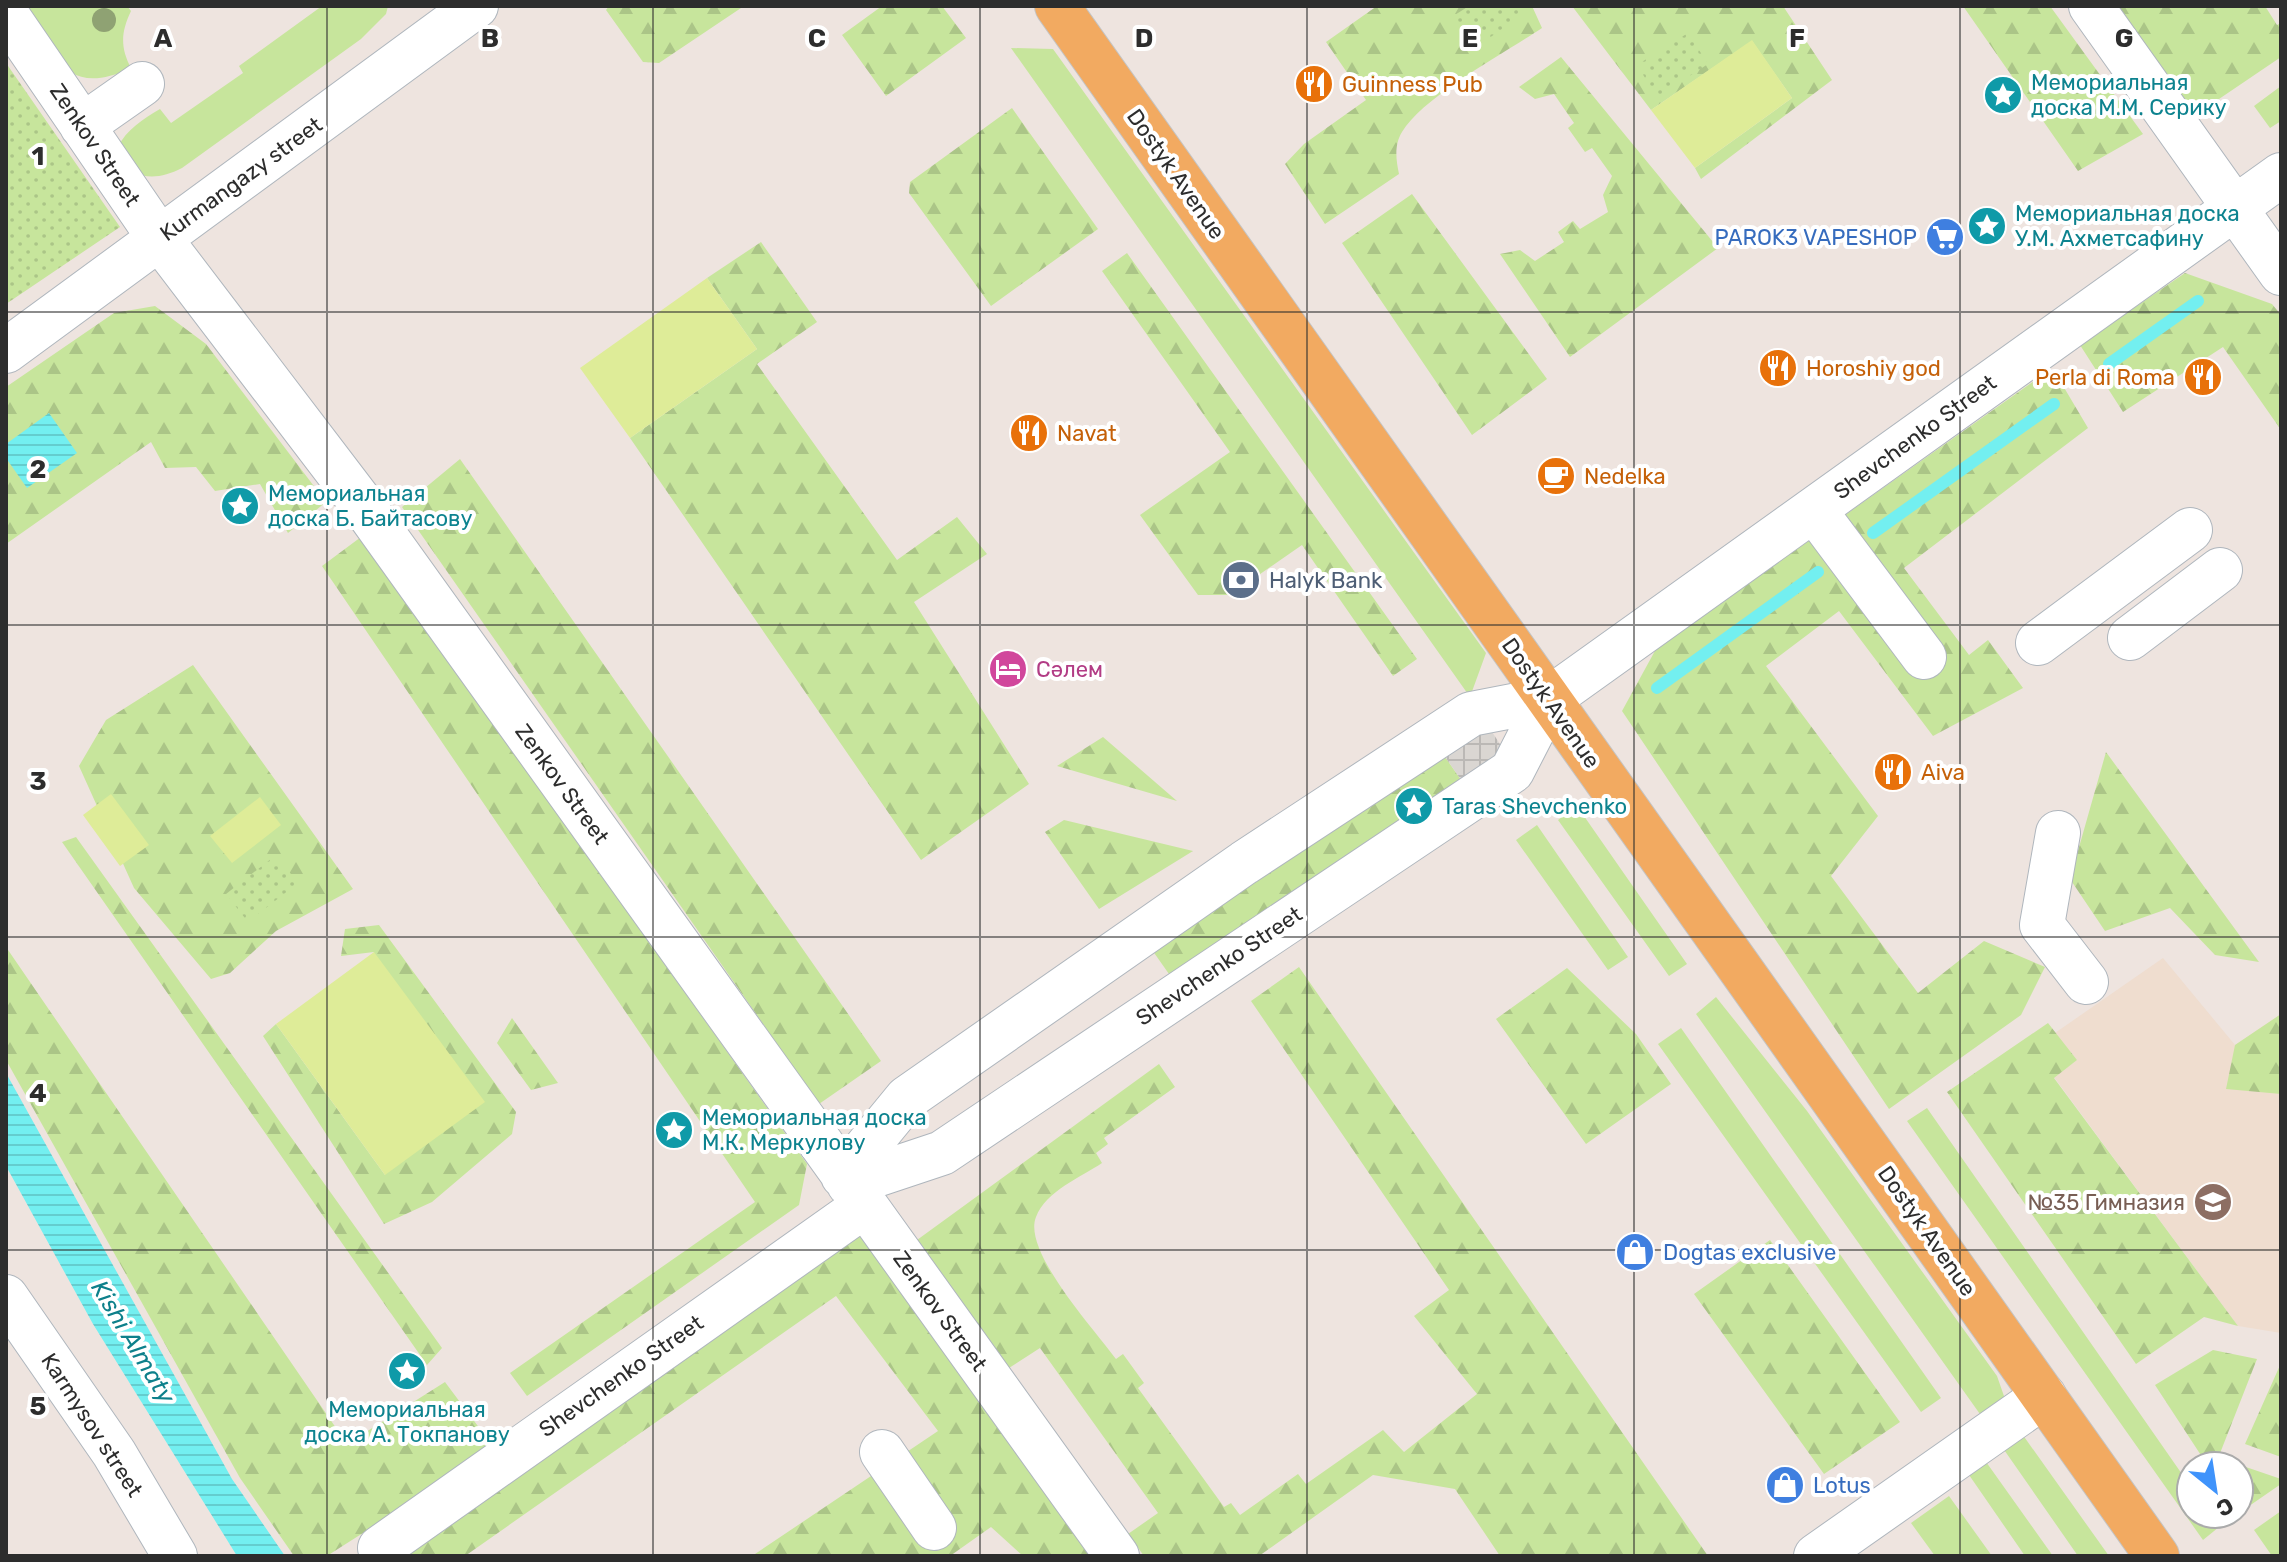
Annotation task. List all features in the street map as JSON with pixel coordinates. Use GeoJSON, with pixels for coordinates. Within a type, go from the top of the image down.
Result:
{"type":"FeatureCollection","features":[{"type":"Feature","properties":{"kind":"main road","name":"Dostyk Avenue"},"geometry":{"type":"LineString","coordinates":[[1057,6],[2157,1556]]}},
{"type":"Feature","properties":{"kind":"street","name":"Kurmangazy street"},"geometry":{"type":"LineString","coordinates":[[6,351],[160,239],[431,19],[476,6]]}},
{"type":"Feature","properties":{"kind":"street"},"geometry":{"type":"LineString","coordinates":[[2091,6],[2281,273]]}},
{"type":"Feature","properties":{"kind":"street","name":"Zenkov Street"},"geometry":{"type":"LineString","coordinates":[[6,14],[160,239],[362,504],[1117,1556]]}},
{"type":"Feature","properties":{"kind":"street"},"geometry":{"type":"LineString","coordinates":[[82,126],[142,84]]}},
{"type":"Feature","properties":{"kind":"street","name":"Shevchenko Street"},"geometry":{"type":"LineString","coordinates":[[852,1188],[907,1098],[1244,863],[1471,714],[1549,699],[2281,175]]}},
{"type":"Feature","properties":{"kind":"street"},"geometry":{"type":"LineString","coordinates":[[1814,510],[1924,657]]}},
{"type":"Feature","properties":{"kind":"street"},"geometry":{"type":"LineString","coordinates":[[2038,643],[2190,530]]}},
{"type":"Feature","properties":{"kind":"street"},"geometry":{"type":"LineString","coordinates":[[2130,638],[2220,570]]}},
{"type":"Feature","properties":{"kind":"street","name":"Shevchenko Street"},"geometry":{"type":"LineString","coordinates":[[380,1548],[852,1188],[942,1153],[1512,771],[1549,699]]}},
{"type":"Feature","properties":{"kind":"street"},"geometry":{"type":"LineString","coordinates":[[2058,833],[2042,925],[2086,982]]}},
{"type":"Feature","properties":{"kind":"street","name":"Karmysov street"},"geometry":{"type":"LineString","coordinates":[[6,1297],[114,1453],[175,1556]]}},
{"type":"Feature","properties":{"kind":"street"},"geometry":{"type":"LineString","coordinates":[[1816,1556],[2044,1396]]}},
{"type":"Feature","properties":{"kind":"street"},"geometry":{"type":"LineString","coordinates":[[882,1452],[934,1528]]}},
{"type":"Feature","properties":{"kind":"shaded area"},"geometry":{"type":"Polygon","coordinates":[[[1485,721],[1509,758],[1466,787],[1441,751],[1485,721]]]}},
{"type":"Feature","properties":{"kind":"shaded area","name":"№35 Гимназия"},"geometry":{"type":"Polygon","coordinates":[[[2163,958],[2235,1045],[2281,1014],[2281,1333],[2238,1326],[2054,1077],[2077,1060],[2055,1033],[2163,958]]]}},
{"type":"Feature","properties":{"kind":"green space"},"geometry":{"type":"Polygon","coordinates":[[[21,6],[127,6],[131,11],[125,26],[124,46],[131,68],[109,76],[91,78],[76,75],[53,55],[21,6]]]}},
{"type":"Feature","properties":{"kind":"green space"},"geometry":{"type":"Polygon","coordinates":[[[322,6],[388,6],[386,14],[361,39],[182,168],[157,176],[132,173],[118,147],[136,125],[160,109],[171,123],[243,73],[239,66],[322,6]]]}},
{"type":"Feature","properties":{"kind":"green space"},"geometry":{"type":"Polygon","coordinates":[[[609,6],[744,6],[659,63],[643,62],[606,10],[609,6]]]}},
{"type":"Feature","properties":{"kind":"green space"},"geometry":{"type":"Polygon","coordinates":[[[882,6],[942,6],[966,38],[886,96],[842,35],[882,6]]]}},
{"type":"Feature","properties":{"kind":"green space"},"geometry":{"type":"Polygon","coordinates":[[[1377,6],[1532,6],[1542,28],[1428,104],[1399,137],[1396,153],[1399,174],[1325,224],[1285,164],[1304,144],[1366,100],[1326,42],[1377,6]]]}},
{"type":"Feature","properties":{"kind":"green space"},"geometry":{"type":"Polygon","coordinates":[[[1469,6],[1515,6],[1522,16],[1471,50],[1450,18],[1469,6]]]}},
{"type":"Feature","properties":{"kind":"green space"},"geometry":{"type":"Polygon","coordinates":[[[1572,6],[1783,6],[1832,80],[1701,179],[1695,168],[1792,98],[1752,41],[1651,110],[1572,6]]]}},
{"type":"Feature","properties":{"kind":"green space"},"geometry":{"type":"Polygon","coordinates":[[[1963,6],[2050,6],[2143,134],[2078,171],[1963,6]]]}},
{"type":"Feature","properties":{"kind":"green space"},"geometry":{"type":"Polygon","coordinates":[[[2108,6],[2265,6],[2277,25],[2281,23],[2281,57],[2188,120],[2108,6]]]}},
{"type":"Feature","properties":{"kind":"green space"},"geometry":{"type":"Polygon","coordinates":[[[1688,33],[1708,64],[1657,97],[1637,65],[1688,33]]]}},
{"type":"Feature","properties":{"kind":"green space"},"geometry":{"type":"Polygon","coordinates":[[[1752,40],[1792,98],[1695,168],[1651,110],[1752,40]]]}},
{"type":"Feature","properties":{"kind":"green space"},"geometry":{"type":"Polygon","coordinates":[[[1011,48],[1053,49],[1486,653],[1470,697],[1011,48]]]}},
{"type":"Feature","properties":{"kind":"green space"},"geometry":{"type":"Polygon","coordinates":[[[1561,57],[1718,248],[1570,357],[1500,254],[1520,250],[1535,261],[1564,242],[1558,232],[1573,221],[1580,229],[1608,212],[1603,195],[1612,176],[1592,148],[1585,152],[1568,128],[1574,123],[1554,94],[1535,99],[1519,87],[1561,57]]]}},
{"type":"Feature","properties":{"kind":"green space"},"geometry":{"type":"Polygon","coordinates":[[[6,63],[120,227],[6,304],[6,63]]]}},
{"type":"Feature","properties":{"kind":"green space"},"geometry":{"type":"Polygon","coordinates":[[[2281,86],[2281,121],[2270,128],[2254,106],[2281,86]]]}},
{"type":"Feature","properties":{"kind":"green space"},"geometry":{"type":"Polygon","coordinates":[[[1012,108],[1098,229],[991,306],[909,193],[910,182],[1012,108]]]}},
{"type":"Feature","properties":{"kind":"green space"},"geometry":{"type":"Polygon","coordinates":[[[1412,194],[1547,379],[1472,435],[1342,243],[1412,194]]]}},
{"type":"Feature","properties":{"kind":"green space"},"geometry":{"type":"Polygon","coordinates":[[[761,242],[817,322],[757,364],[897,560],[957,517],[987,554],[914,602],[1029,784],[921,860],[630,438],[757,349],[707,278],[761,242]]]}},
{"type":"Feature","properties":{"kind":"green space"},"geometry":{"type":"Polygon","coordinates":[[[1127,253],[1417,659],[1393,676],[1302,545],[1230,595],[1198,595],[1140,515],[1230,452],[1102,271],[1127,253]]]}},
{"type":"Feature","properties":{"kind":"green space"},"geometry":{"type":"Polygon","coordinates":[[[2185,273],[2272,304],[2281,315],[2281,430],[2223,347],[2123,412],[2080,345],[2185,273]]]}},
{"type":"Feature","properties":{"kind":"green space"},"geometry":{"type":"Polygon","coordinates":[[[707,278],[757,349],[630,438],[580,368],[707,278]]]}},
{"type":"Feature","properties":{"kind":"green space"},"geometry":{"type":"Polygon","coordinates":[[[155,306],[206,344],[326,502],[288,533],[260,484],[215,491],[196,467],[165,468],[151,442],[6,544],[6,387],[114,313],[155,306]]]}},
{"type":"Feature","properties":{"kind":"green space"},"geometry":{"type":"Polygon","coordinates":[[[2056,374],[2088,428],[1904,568],[1969,655],[1988,640],[2023,688],[1933,736],[1839,611],[1766,666],[1878,816],[1831,876],[1918,993],[1984,941],[2045,967],[2021,1015],[1889,1109],[1622,711],[1656,649],[2041,376],[2056,374]]]}},
{"type":"Feature","properties":{"kind":"green space"},"geometry":{"type":"Polygon","coordinates":[[[460,459],[881,1061],[819,1104],[402,507],[460,459]]]}},
{"type":"Feature","properties":{"kind":"green space"},"geometry":{"type":"Polygon","coordinates":[[[361,537],[807,1164],[799,1205],[527,1396],[510,1373],[755,1202],[322,566],[361,537]]]}},
{"type":"Feature","properties":{"kind":"green space"},"geometry":{"type":"Polygon","coordinates":[[[193,665],[353,889],[276,931],[230,973],[211,979],[134,888],[79,766],[106,720],[193,665]]]}},
{"type":"Feature","properties":{"kind":"green space"},"geometry":{"type":"Polygon","coordinates":[[[1103,737],[1177,801],[1057,766],[1103,737]]]}},
{"type":"Feature","properties":{"kind":"green space"},"geometry":{"type":"Polygon","coordinates":[[[1441,751],[1466,787],[1176,984],[1150,947],[1441,751]]]}},
{"type":"Feature","properties":{"kind":"green space"},"geometry":{"type":"Polygon","coordinates":[[[2106,752],[2259,962],[2215,955],[2170,908],[2105,931],[2070,879],[2106,752]]]}},
{"type":"Feature","properties":{"kind":"green space"},"geometry":{"type":"Polygon","coordinates":[[[111,794],[149,845],[120,866],[83,815],[111,794]]]}},
{"type":"Feature","properties":{"kind":"green space"},"geometry":{"type":"Polygon","coordinates":[[[260,797],[281,825],[232,863],[210,836],[260,797]]]}},
{"type":"Feature","properties":{"kind":"green space"},"geometry":{"type":"Polygon","coordinates":[[[1577,806],[1687,964],[1669,976],[1558,820],[1577,806]]]}},
{"type":"Feature","properties":{"kind":"green space"},"geometry":{"type":"Polygon","coordinates":[[[1064,820],[1193,851],[1099,909],[1045,832],[1064,820]]]}},
{"type":"Feature","properties":{"kind":"green space"},"geometry":{"type":"Polygon","coordinates":[[[1537,825],[1628,957],[1608,970],[1516,840],[1537,825]]]}},
{"type":"Feature","properties":{"kind":"green space"},"geometry":{"type":"Polygon","coordinates":[[[76,837],[442,1348],[427,1365],[62,842],[76,837]]]}},
{"type":"Feature","properties":{"kind":"green space"},"geometry":{"type":"Polygon","coordinates":[[[276,855],[298,883],[248,922],[226,894],[276,855]]]}},
{"type":"Feature","properties":{"kind":"green space"},"geometry":{"type":"Polygon","coordinates":[[[379,925],[516,1112],[512,1134],[432,1202],[384,1224],[263,1036],[276,1024],[385,1175],[374,952],[341,956],[345,929],[379,925]]]}},
{"type":"Feature","properties":{"kind":"green space"},"geometry":{"type":"Polygon","coordinates":[[[6,947],[347,1444],[445,1382],[495,1449],[330,1554],[294,1556],[240,1478],[6,1060],[6,947]]]}},
{"type":"Feature","properties":{"kind":"green space"},"geometry":{"type":"Polygon","coordinates":[[[374,952],[485,1102],[385,1175],[276,1024],[374,952]]]}},
{"type":"Feature","properties":{"kind":"green space"},"geometry":{"type":"Polygon","coordinates":[[[1299,967],[1708,1556],[1500,1556],[1455,1489],[1373,1475],[1259,1556],[1144,1556],[1128,1534],[1158,1513],[1040,1348],[1009,1368],[917,1240],[1159,1064],[1175,1087],[1104,1138],[1108,1144],[1096,1153],[1102,1163],[1056,1192],[1036,1217],[1035,1232],[1040,1249],[1063,1290],[1116,1359],[1123,1354],[1144,1383],[1138,1388],[1224,1507],[1231,1503],[1240,1515],[1298,1474],[1306,1484],[1383,1430],[1404,1452],[1477,1394],[1414,1316],[1449,1290],[1251,1001],[1299,967]]]}},
{"type":"Feature","properties":{"kind":"green space"},"geometry":{"type":"Polygon","coordinates":[[[1567,968],[1636,1034],[1671,1084],[1586,1144],[1496,1019],[1567,968]]]}},
{"type":"Feature","properties":{"kind":"green space"},"geometry":{"type":"Polygon","coordinates":[[[1716,997],[1807,1111],[1997,1376],[2005,1399],[1987,1424],[1696,1014],[1716,997]]]}},
{"type":"Feature","properties":{"kind":"green space"},"geometry":{"type":"Polygon","coordinates":[[[2281,1014],[2281,1094],[2226,1089],[2235,1045],[2281,1014]]]}},
{"type":"Feature","properties":{"kind":"green space"},"geometry":{"type":"Polygon","coordinates":[[[512,1018],[558,1083],[531,1090],[497,1043],[512,1018]]]}},
{"type":"Feature","properties":{"kind":"green space"},"geometry":{"type":"Polygon","coordinates":[[[2048,1023],[2077,1060],[2054,1078],[2238,1326],[2204,1317],[2136,1364],[1947,1092],[2048,1023]]]}},
{"type":"Feature","properties":{"kind":"green space"},"geometry":{"type":"Polygon","coordinates":[[[1681,1028],[1941,1398],[1921,1412],[1658,1044],[1681,1028]]]}},
{"type":"Feature","properties":{"kind":"green space"},"geometry":{"type":"Polygon","coordinates":[[[1927,1108],[2175,1464],[2175,1500],[1907,1121],[1927,1108]]]}},
{"type":"Feature","properties":{"kind":"green space"},"geometry":{"type":"Polygon","coordinates":[[[860,1232],[1094,1556],[1023,1556],[991,1527],[950,1556],[752,1556],[938,1431],[836,1296],[465,1556],[399,1556],[860,1232]]]}},
{"type":"Feature","properties":{"kind":"green space"},"geometry":{"type":"Polygon","coordinates":[[[1770,1240],[1900,1422],[1824,1474],[1694,1294],[1770,1240]]]}},
{"type":"Feature","properties":{"kind":"green space"},"geometry":{"type":"Polygon","coordinates":[[[2213,1350],[2257,1359],[2221,1450],[2198,1450],[2155,1385],[2213,1350]]]}},
{"type":"Feature","properties":{"kind":"green space"},"geometry":{"type":"Polygon","coordinates":[[[2281,1363],[2281,1457],[2245,1444],[2281,1363]]]}},
{"type":"Feature","properties":{"kind":"green space"},"geometry":{"type":"Polygon","coordinates":[[[2020,1431],[2109,1556],[2078,1556],[2000,1444],[2020,1431]]]}},
{"type":"Feature","properties":{"kind":"green space"},"geometry":{"type":"Polygon","coordinates":[[[1984,1459],[2053,1556],[2025,1556],[1967,1472],[1984,1459]]]}},
{"type":"Feature","properties":{"kind":"green space"},"geometry":{"type":"Polygon","coordinates":[[[2255,1470],[2281,1479],[2281,1484],[2255,1502],[2255,1470]]]}},
{"type":"Feature","properties":{"kind":"green space"},"geometry":{"type":"Polygon","coordinates":[[[1949,1496],[1992,1556],[1935,1556],[1911,1523],[1949,1496]]]}},
{"type":"Feature","properties":{"kind":"green space"},"geometry":{"type":"Polygon","coordinates":[[[2281,1511],[2281,1556],[2272,1556],[2255,1529],[2281,1511]]]}},
{"type":"Feature","properties":{"kind":"green space"},"geometry":{"type":"Polygon","coordinates":[[[2196,1530],[2215,1530],[2203,1540],[2196,1530]]]}},
{"type":"Feature","properties":{"kind":"water"},"geometry":{"type":"Polygon","coordinates":[[[49,413],[77,453],[27,488],[6,458],[6,444],[49,413]]]}},
{"type":"Feature","properties":{"kind":"water","name":"Kіshі Almaty"},"geometry":{"type":"Polygon","coordinates":[[[6,1073],[232,1479],[285,1556],[237,1556],[93,1324],[6,1166],[6,1073]]]}},
{"type":"Feature","properties":{"kind":"waterway"},"geometry":{"type":"LineString","coordinates":[[2109,364],[2198,301]]}},
{"type":"Feature","properties":{"kind":"waterway"},"geometry":{"type":"LineString","coordinates":[[1873,533],[2054,404]]}},
{"type":"Feature","properties":{"kind":"waterway"},"geometry":{"type":"LineString","coordinates":[[1657,688],[1818,572]]}},
{"type":"Feature","properties":{"kind":"place","name":"Guinness Pub"},"geometry":{"type":"Point","coordinates":[1314,84]}},
{"type":"Feature","properties":{"kind":"place","name":"Мемориальная доска М.М. Серику"},"geometry":{"type":"Point","coordinates":[2003,95]}},
{"type":"Feature","properties":{"kind":"place","name":"Мемориальная доска У.М. Ахметсафину"},"geometry":{"type":"Point","coordinates":[1987,226]}},
{"type":"Feature","properties":{"kind":"place","name":"PAROK3 VAPESHOP"},"geometry":{"type":"Point","coordinates":[1945,237]}},
{"type":"Feature","properties":{"kind":"place","name":"Horoshiy god"},"geometry":{"type":"Point","coordinates":[1778,368]}},
{"type":"Feature","properties":{"kind":"place","name":"Perla di Roma"},"geometry":{"type":"Point","coordinates":[2203,377]}},
{"type":"Feature","properties":{"kind":"place","name":"Navat"},"geometry":{"type":"Point","coordinates":[1029,433]}},
{"type":"Feature","properties":{"kind":"place","name":"Nedelka"},"geometry":{"type":"Point","coordinates":[1556,476]}},
{"type":"Feature","properties":{"kind":"place","name":"Мемориальная доска Б. Байтасову"},"geometry":{"type":"Point","coordinates":[240,506]}},
{"type":"Feature","properties":{"kind":"place","name":"Halyk Bank"},"geometry":{"type":"Point","coordinates":[1241,580]}},
{"type":"Feature","properties":{"kind":"place","name":"Сәлем"},"geometry":{"type":"Point","coordinates":[1008,669]}},
{"type":"Feature","properties":{"kind":"place","name":"Aiva"},"geometry":{"type":"Point","coordinates":[1893,772]}},
{"type":"Feature","properties":{"kind":"place","name":"Taras Shevchenko"},"geometry":{"type":"Point","coordinates":[1414,806]}},
{"type":"Feature","properties":{"kind":"place","name":"Мемориальная доска М.К. Меркулову"},"geometry":{"type":"Point","coordinates":[674,1130]}},
{"type":"Feature","properties":{"kind":"place","name":"№35 Гимназия"},"geometry":{"type":"Point","coordinates":[2213,1202]}},
{"type":"Feature","properties":{"kind":"place","name":"Dogtas exclusive"},"geometry":{"type":"Point","coordinates":[1635,1252]}},
{"type":"Feature","properties":{"kind":"place","name":"Мемориальная доска А. Токпанову"},"geometry":{"type":"Point","coordinates":[407,1371]}},
{"type":"Feature","properties":{"kind":"place","name":"Lotus"},"geometry":{"type":"Point","coordinates":[1785,1485]}}]}
